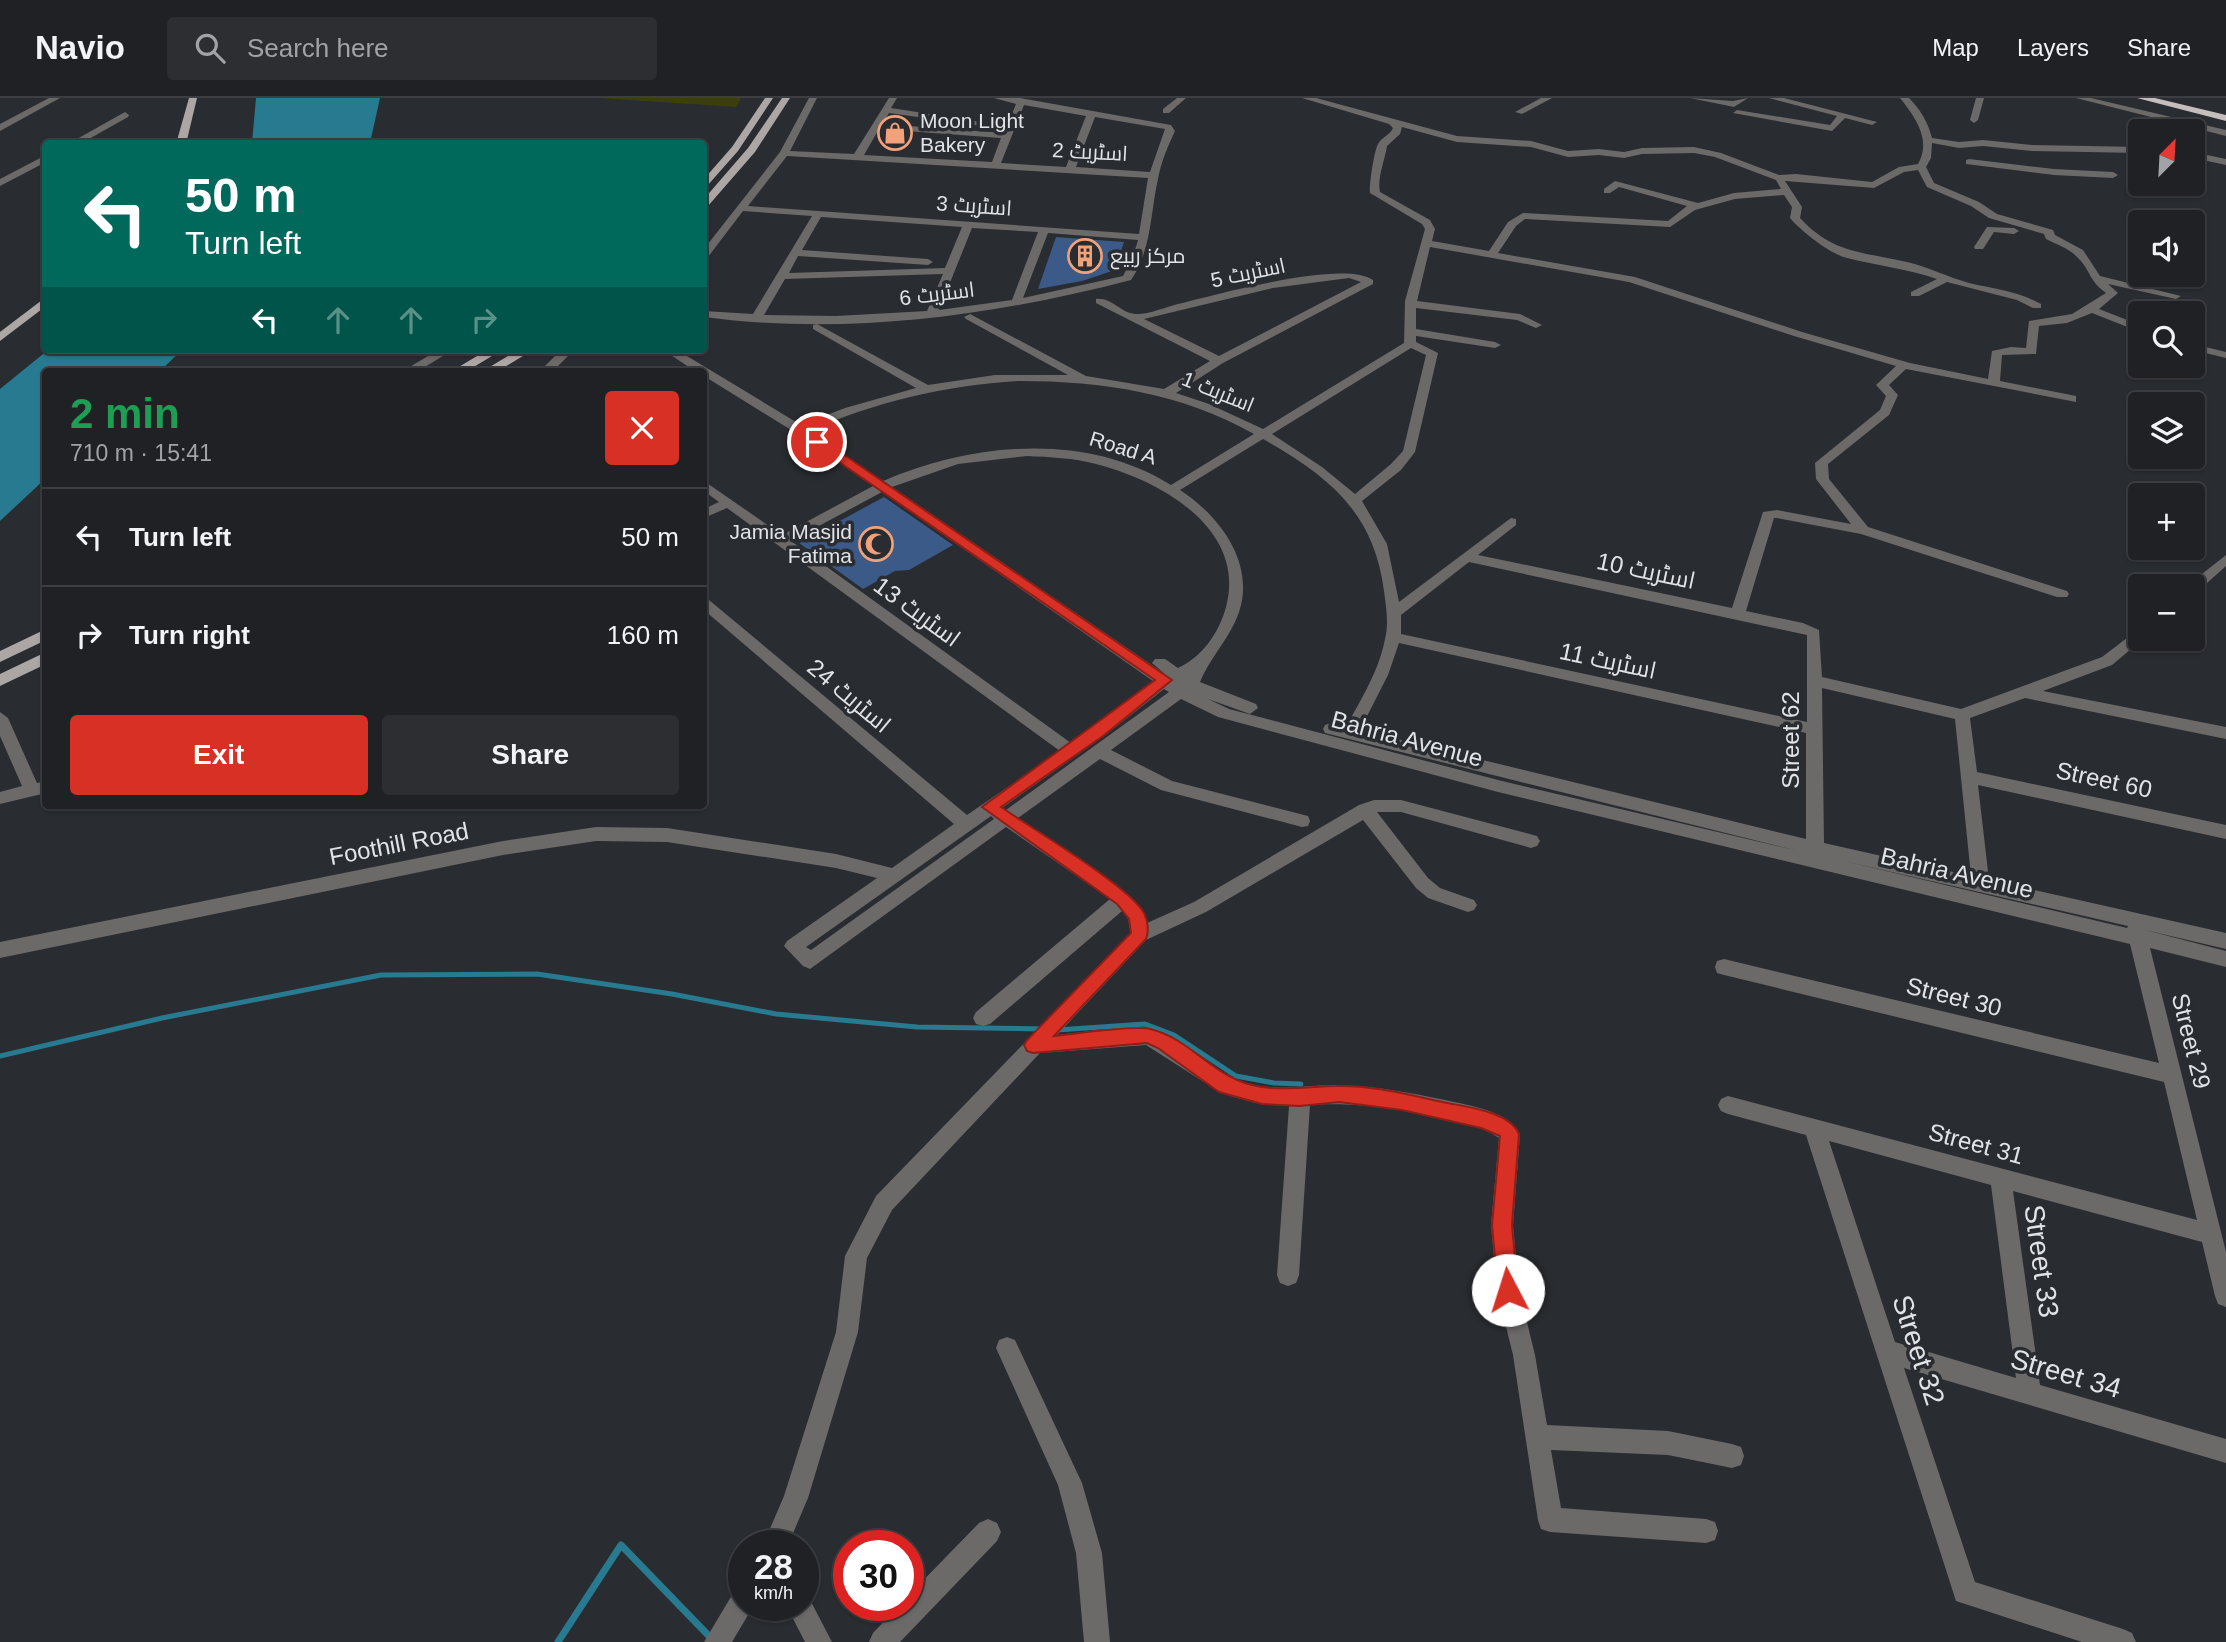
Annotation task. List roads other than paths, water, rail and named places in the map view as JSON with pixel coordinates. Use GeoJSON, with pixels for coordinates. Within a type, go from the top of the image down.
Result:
{"type":"FeatureCollection","features":[{"type":"Feature","properties":{"kind":"highway"},"geometry":{"type":"LineString","coordinates":[[2142,98],[2226,117]]}},
{"type":"Feature","properties":{"kind":"highway"},"geometry":{"type":"LineString","coordinates":[[2192,98],[2226,106]]}},
{"type":"Feature","properties":{"kind":"main road"},"geometry":{"type":"LineString","coordinates":[[182,140],[193,98]]}},
{"type":"Feature","properties":{"kind":"main road"},"geometry":{"type":"LineString","coordinates":[[707,181],[735,149],[769,98]]}},
{"type":"Feature","properties":{"kind":"main road"},"geometry":{"type":"LineString","coordinates":[[707,201],[752,150],[786,98]]}},
{"type":"Feature","properties":{"kind":"main road"},"geometry":{"type":"LineString","coordinates":[[0,338],[42,303]]}},
{"type":"Feature","properties":{"kind":"main road"},"geometry":{"type":"LineString","coordinates":[[463,368],[489,354]]}},
{"type":"Feature","properties":{"kind":"main road"},"geometry":{"type":"LineString","coordinates":[[494,368],[520,354]]}},
{"type":"Feature","properties":{"kind":"main road"},"geometry":{"type":"LineString","coordinates":[[0,657],[42,637]]}},
{"type":"Feature","properties":{"kind":"main road"},"geometry":{"type":"LineString","coordinates":[[0,681],[42,659]]}},
{"type":"Feature","properties":{"kind":"street"},"geometry":{"type":"LineString","coordinates":[[0,128],[56,98]]}},
{"type":"Feature","properties":{"kind":"street"},"geometry":{"type":"LineString","coordinates":[[707,251],[784,153],[813,98]]}},
{"type":"Feature","properties":{"kind":"street"},"geometry":{"type":"LineString","coordinates":[[857,158],[893,98]]}},
{"type":"Feature","properties":{"kind":"street"},"geometry":{"type":"LineString","coordinates":[[998,98],[1168,127],[1170,131],[1154,175],[1144,237]]}},
{"type":"Feature","properties":{"kind":"street"},"geometry":{"type":"LineString","coordinates":[[1166,111],[1182,98]]}},
{"type":"Feature","properties":{"kind":"street"},"geometry":{"type":"LineString","coordinates":[[1306,98],[1457,139],[1531,144],[1568,154],[1599,152],[1624,155],[1654,150],[1694,150],[1718,155],[1778,178],[1796,177],[1874,185],[1902,169],[1922,167]]}},
{"type":"Feature","properties":{"kind":"street"},"geometry":{"type":"LineString","coordinates":[[1519,112],[1548,98]]}},
{"type":"Feature","properties":{"kind":"street"},"geometry":{"type":"LineString","coordinates":[[1694,98],[1734,104],[1744,98]]}},
{"type":"Feature","properties":{"kind":"street"},"geometry":{"type":"LineString","coordinates":[[1773,98],[1872,122]]}},
{"type":"Feature","properties":{"kind":"street"},"geometry":{"type":"LineString","coordinates":[[1904,98],[1920,116],[1928,140],[1926,161],[1922,167]]}},
{"type":"Feature","properties":{"kind":"street"},"geometry":{"type":"LineString","coordinates":[[1974,120],[1980,98]]}},
{"type":"Feature","properties":{"kind":"street"},"geometry":{"type":"LineString","coordinates":[[2080,98],[2226,133]]}},
{"type":"Feature","properties":{"kind":"street"},"geometry":{"type":"LineString","coordinates":[[2117,98],[2226,124]]}},
{"type":"Feature","properties":{"kind":"street"},"geometry":{"type":"LineString","coordinates":[[995,166],[1016,99]]}},
{"type":"Feature","properties":{"kind":"street"},"geometry":{"type":"LineString","coordinates":[[887,110],[1008,131]]}},
{"type":"Feature","properties":{"kind":"street"},"geometry":{"type":"LineString","coordinates":[[1070,170],[1092,112]]}},
{"type":"Feature","properties":{"kind":"street"},"geometry":{"type":"LineString","coordinates":[[1737,113],[1832,128],[1842,116]]}},
{"type":"Feature","properties":{"kind":"street"},"geometry":{"type":"LineString","coordinates":[[79,140],[125,115]]}},
{"type":"Feature","properties":{"kind":"street"},"geometry":{"type":"LineString","coordinates":[[1392,122],[1398,127],[1397,132],[1382,145],[1373,184],[1375,193],[1426,222],[1430,229],[1411,304],[1410,338]]}},
{"type":"Feature","properties":{"kind":"street"},"geometry":{"type":"LineString","coordinates":[[876,126],[1008,131]]}},
{"type":"Feature","properties":{"kind":"street"},"geometry":{"type":"LineString","coordinates":[[2207,128],[2205,149],[2226,162]]}},
{"type":"Feature","properties":{"kind":"street"},"geometry":{"type":"LineString","coordinates":[[1928,140],[2056,149],[2128,150]]}},
{"type":"Feature","properties":{"kind":"street"},"geometry":{"type":"LineString","coordinates":[[1973,144],[1982,162]]}},
{"type":"Feature","properties":{"kind":"street"},"geometry":{"type":"LineString","coordinates":[[2056,149],[2078,173]]}},
{"type":"Feature","properties":{"kind":"street","name":"اسٹریٹ 2"},"geometry":{"type":"LineString","coordinates":[[784,153],[1154,175]]}},
{"type":"Feature","properties":{"kind":"street"},"geometry":{"type":"LineString","coordinates":[[3,179],[42,160]]}},
{"type":"Feature","properties":{"kind":"street"},"geometry":{"type":"LineString","coordinates":[[1969,162],[2113,175]]}},
{"type":"Feature","properties":{"kind":"street"},"geometry":{"type":"LineString","coordinates":[[1922,167],[1930,184],[1936,188],[1975,204],[1993,216],[2049,232],[2050,237],[2079,252],[2089,264],[2095,278],[2113,293],[2093,310],[2054,324],[2033,323],[2032,352],[2011,350],[1996,353],[1994,382]]}},
{"type":"Feature","properties":{"kind":"street"},"geometry":{"type":"LineString","coordinates":[[1778,178],[1797,207],[1795,218],[1804,228],[1833,248],[1858,258],[1908,265],[1945,279],[2021,297],[2037,306]]}},
{"type":"Feature","properties":{"kind":"street"},"geometry":{"type":"LineString","coordinates":[[1608,191],[1615,184],[1619,184],[1696,206]]}},
{"type":"Feature","properties":{"kind":"street"},"geometry":{"type":"LineString","coordinates":[[1493,254],[1512,224],[1523,216],[1670,224],[1696,206],[1734,196],[1785,192]]}},
{"type":"Feature","properties":{"kind":"street","name":"اسٹریٹ 3"},"geometry":{"type":"LineString","coordinates":[[739,208],[1144,237]]}},
{"type":"Feature","properties":{"kind":"street"},"geometry":{"type":"LineString","coordinates":[[757,317],[818,214]]}},
{"type":"Feature","properties":{"kind":"street"},"geometry":{"type":"LineString","coordinates":[[1979,247],[1991,229],[2017,231],[2021,222]]}},
{"type":"Feature","properties":{"kind":"street"},"geometry":{"type":"LineString","coordinates":[[931,316],[968,225]]}},
{"type":"Feature","properties":{"kind":"street"},"geometry":{"type":"LineString","coordinates":[[1016,303],[1044,229]]}},
{"type":"Feature","properties":{"kind":"street","name":"اسٹریٹ 6"},"geometry":{"type":"LineString","coordinates":[[707,314],[845,320],[931,316],[1016,303],[1127,278],[1132,272],[1144,237]]}},
{"type":"Feature","properties":{"kind":"street"},"geometry":{"type":"LineString","coordinates":[[1425,243],[1631,279],[1798,334],[1904,365],[2072,399]]}},
{"type":"Feature","properties":{"kind":"street"},"geometry":{"type":"LineString","coordinates":[[795,253],[950,267]]}},
{"type":"Feature","properties":{"kind":"street"},"geometry":{"type":"LineString","coordinates":[[780,276],[950,267]]}},
{"type":"Feature","properties":{"kind":"street","name":"اسٹریٹ 5"},"geometry":{"type":"LineString","coordinates":[[1134,318],[1273,285],[1349,275],[1362,277],[1369,282],[1219,361]]}},
{"type":"Feature","properties":{"kind":"street"},"geometry":{"type":"LineString","coordinates":[[2095,278],[2176,296]]}},
{"type":"Feature","properties":{"kind":"street"},"geometry":{"type":"LineString","coordinates":[[1915,294],[1945,279]]}},
{"type":"Feature","properties":{"kind":"street"},"geometry":{"type":"LineString","coordinates":[[1100,301],[1219,361]]}},
{"type":"Feature","properties":{"kind":"street"},"geometry":{"type":"LineString","coordinates":[[1411,304],[1520,317],[1536,325]]}},
{"type":"Feature","properties":{"kind":"street"},"geometry":{"type":"LineString","coordinates":[[2093,310],[2128,324]]}},
{"type":"Feature","properties":{"kind":"street"},"geometry":{"type":"LineString","coordinates":[[970,317],[1088,380]]}},
{"type":"Feature","properties":{"kind":"street"},"geometry":{"type":"LineString","coordinates":[[817,327],[926,389]]}},
{"type":"Feature","properties":{"kind":"street"},"geometry":{"type":"LineString","coordinates":[[1354,501],[1396,467],[1409,452],[1432,353],[1410,338]]}},
{"type":"Feature","properties":{"kind":"street"},"geometry":{"type":"LineString","coordinates":[[1172,489],[1264,434],[1410,338],[1494,345]]}},
{"type":"Feature","properties":{"kind":"street"},"geometry":{"type":"LineString","coordinates":[[2205,350],[2226,355]]}},
{"type":"Feature","properties":{"kind":"street"},"geometry":{"type":"LineString","coordinates":[[429,354],[435,356]]}},
{"type":"Feature","properties":{"kind":"street"},"geometry":{"type":"LineString","coordinates":[[414,368],[439,354]]}},
{"type":"Feature","properties":{"kind":"street"},"geometry":{"type":"LineString","coordinates":[[549,368],[564,354]]}},
{"type":"Feature","properties":{"kind":"street","name":"Bahria Avenue"},"geometry":{"type":"LineString","coordinates":[[676,354],[701,368]]}},
{"type":"Feature","properties":{"kind":"street","name":"Bahria Avenue"},"geometry":{"type":"LineString","coordinates":[[697,354],[1224,713],[1497,786],[2136,930],[2226,941]]}},
{"type":"Feature","properties":{"kind":"street"},"geometry":{"type":"LineString","coordinates":[[1165,394],[1219,361]]}},
{"type":"Feature","properties":{"kind":"street"},"geometry":{"type":"LineString","coordinates":[[1863,530],[1823,479],[1821,463],[1885,412],[1892,395],[1882,385],[1904,365]]}},
{"type":"Feature","properties":{"kind":"street","name":"Bahria Avenue"},"geometry":{"type":"LineString","coordinates":[[707,372],[805,427]]}},
{"type":"Feature","properties":{"kind":"street","name":"اسٹریٹ 1"},"geometry":{"type":"LineString","coordinates":[[805,427],[926,389],[1017,377],[1088,380],[1165,394],[1223,414],[1264,434],[1320,471],[1354,501],[1385,553],[1393,614],[1393,637],[1376,686],[1350,734]]}},
{"type":"Feature","properties":{"kind":"street","name":"Road A"},"geometry":{"type":"LineString","coordinates":[[781,541],[889,484],[958,460],[996,454],[1034,453],[1072,456],[1108,463],[1142,474],[1172,489],[1196,507],[1215,527],[1228,550],[1235,574],[1235,599],[1227,625],[1215,646],[1198,665],[1186,688]]}},
{"type":"Feature","properties":{"kind":"street","name":"اسٹریٹ 13"},"geometry":{"type":"LineString","coordinates":[[707,487],[1070,750]]}},
{"type":"Feature","properties":{"kind":"street"},"geometry":{"type":"LineString","coordinates":[[707,513],[727,503]]}},
{"type":"Feature","properties":{"kind":"street"},"geometry":{"type":"LineString","coordinates":[[1738,614],[1768,515],[1790,516],[1863,530],[2062,594]]}},
{"type":"Feature","properties":{"kind":"street"},"geometry":{"type":"LineString","coordinates":[[1393,614],[1511,522]]}},
{"type":"Feature","properties":{"kind":"street","name":"اسٹریٹ 10"},"geometry":{"type":"LineString","coordinates":[[1468,557],[1803,628],[1814,633]]}},
{"type":"Feature","properties":{"kind":"street"},"geometry":{"type":"LineString","coordinates":[[2205,577],[2226,559]]}},
{"type":"Feature","properties":{"kind":"street","name":"اسٹریٹ 24"},"geometry":{"type":"LineString","coordinates":[[707,606],[966,824]]}},
{"type":"Feature","properties":{"kind":"street","name":"Street 62"},"geometry":{"type":"LineString","coordinates":[[1814,633],[1815,848]]}},
{"type":"Feature","properties":{"kind":"street","name":"اسٹریٹ 11"},"geometry":{"type":"LineString","coordinates":[[1393,637],[1814,729]]}},
{"type":"Feature","properties":{"kind":"street"},"geometry":{"type":"LineString","coordinates":[[1814,681],[1962,715],[2107,661],[2128,643]]}},
{"type":"Feature","properties":{"kind":"street","name":"Road A"},"geometry":{"type":"LineString","coordinates":[[1005,818],[810,961],[793,946],[1170,677],[1198,665]]}},
{"type":"Feature","properties":{"kind":"street"},"geometry":{"type":"LineString","coordinates":[[1005,818],[1101,752],[1186,688]]}},
{"type":"Feature","properties":{"kind":"street","name":"Bahria Avenue"},"geometry":{"type":"LineString","coordinates":[[1186,688],[1350,734],[1815,848],[1981,885],[2226,959]]}},
{"type":"Feature","properties":{"kind":"street"},"geometry":{"type":"LineString","coordinates":[[2024,692],[2226,733]]}},
{"type":"Feature","properties":{"kind":"street"},"geometry":{"type":"LineString","coordinates":[[1962,715],[1981,885]]}},
{"type":"Feature","properties":{"kind":"street"},"geometry":{"type":"LineString","coordinates":[[0,718],[39,788],[0,798]]}},
{"type":"Feature","properties":{"kind":"street"},"geometry":{"type":"LineString","coordinates":[[1101,752],[1167,786],[1302,821]]}},
{"type":"Feature","properties":{"kind":"street","name":"Street 60"},"geometry":{"type":"LineString","coordinates":[[1971,777],[2226,832]]}},
{"type":"Feature","properties":{"kind":"street"},"geometry":{"type":"LineString","coordinates":[[782,1530],[796,1498],[847,1332],[856,1255],[884,1203],[1140,935],[1200,907],[1374,806],[1401,806],[1531,841]]}},
{"type":"Feature","properties":{"kind":"street"},"geometry":{"type":"LineString","coordinates":[[989,807],[1123,899],[1137,917],[1140,935]]}},
{"type":"Feature","properties":{"kind":"street"},"geometry":{"type":"LineString","coordinates":[[1365,810],[1422,883],[1434,893],[1468,905]]}},
{"type":"Feature","properties":{"kind":"street","name":"Foothill Road"},"geometry":{"type":"LineString","coordinates":[[0,950],[503,848],[596,834],[667,835],[836,861],[894,875]]}},
{"type":"Feature","properties":{"kind":"street"},"geometry":{"type":"LineString","coordinates":[[983,1018],[1123,899]]}},
{"type":"Feature","properties":{"kind":"street","name":"Street 29"},"geometry":{"type":"LineString","coordinates":[[2136,930],[2226,1296]]}},
{"type":"Feature","properties":{"kind":"street","name":"Street 30"},"geometry":{"type":"LineString","coordinates":[[1724,967],[2172,1074]]}},
{"type":"Feature","properties":{"kind":"street"},"geometry":{"type":"LineString","coordinates":[[1037,1041],[1147,1035],[1165,1042],[1225,1086],[1262,1096],[1300,1098],[1339,1094],[1402,1101],[1482,1120],[1506,1130],[1510,1134],[1502,1225],[1508,1290],[1524,1355],[1550,1520],[1706,1531]]}},
{"type":"Feature","properties":{"kind":"street"},"geometry":{"type":"LineString","coordinates":[[1288,1275],[1300,1098]]}},
{"type":"Feature","properties":{"kind":"street","name":"Street 31"},"geometry":{"type":"LineString","coordinates":[[1728,1105],[2211,1234]]}},
{"type":"Feature","properties":{"kind":"street","name":"Street 32"},"geometry":{"type":"LineString","coordinates":[[1814,1128],[1965,1592],[2123,1642]]}},
{"type":"Feature","properties":{"kind":"street","name":"Street 33"},"geometry":{"type":"LineString","coordinates":[[2001,1178],[2030,1394]]}},
{"type":"Feature","properties":{"kind":"street"},"geometry":{"type":"LineString","coordinates":[[1007,1348],[1070,1483],[1088,1553],[1097,1642]]}},
{"type":"Feature","properties":{"kind":"street","name":"Street 34"},"geometry":{"type":"LineString","coordinates":[[1889,1352],[2226,1451]]}},
{"type":"Feature","properties":{"kind":"street"},"geometry":{"type":"LineString","coordinates":[[1537,1437],[1668,1443],[1732,1456]]}},
{"type":"Feature","properties":{"kind":"street"},"geometry":{"type":"LineString","coordinates":[[882,1642],[988,1532]]}},
{"type":"Feature","properties":{"kind":"street"},"geometry":{"type":"LineString","coordinates":[[717,1642],[730,1621]]}},
{"type":"Feature","properties":{"kind":"street"},"geometry":{"type":"LineString","coordinates":[[808,1621],[819,1642]]}},
{"type":"Feature","properties":{"kind":"water"},"geometry":{"type":"Polygon","coordinates":[[[256,98],[380,98],[371,140],[252,140],[256,98]]]}},
{"type":"Feature","properties":{"kind":"water"},"geometry":{"type":"Polygon","coordinates":[[[43,354],[178,354],[163,368],[42,368],[42,482],[0,521],[0,389],[43,354]]]}},
{"type":"Feature","properties":{"kind":"waterway"},"geometry":{"type":"LineString","coordinates":[[0,1056],[162,1018],[381,975],[537,974],[672,994],[776,1014],[917,1027],[1044,1029]]}},
{"type":"Feature","properties":{"kind":"waterway"},"geometry":{"type":"LineString","coordinates":[[1057,1030],[1145,1024],[1174,1035],[1236,1076],[1274,1083],[1301,1084]]}},
{"type":"Feature","properties":{"kind":"waterway"},"geometry":{"type":"LineString","coordinates":[[558,1642],[621,1545],[708,1635]]}},
{"type":"Feature","properties":{"kind":"place","name":"Moon Light Bakery"},"geometry":{"type":"Point","coordinates":[895,133]}},
{"type":"Feature","properties":{"kind":"place","name":"مرکز ربیع"},"geometry":{"type":"Point","coordinates":[1085,256]}},
{"type":"Feature","properties":{"kind":"place","name":"Jamia Masjid Fatima"},"geometry":{"type":"Point","coordinates":[876,544]}}]}
